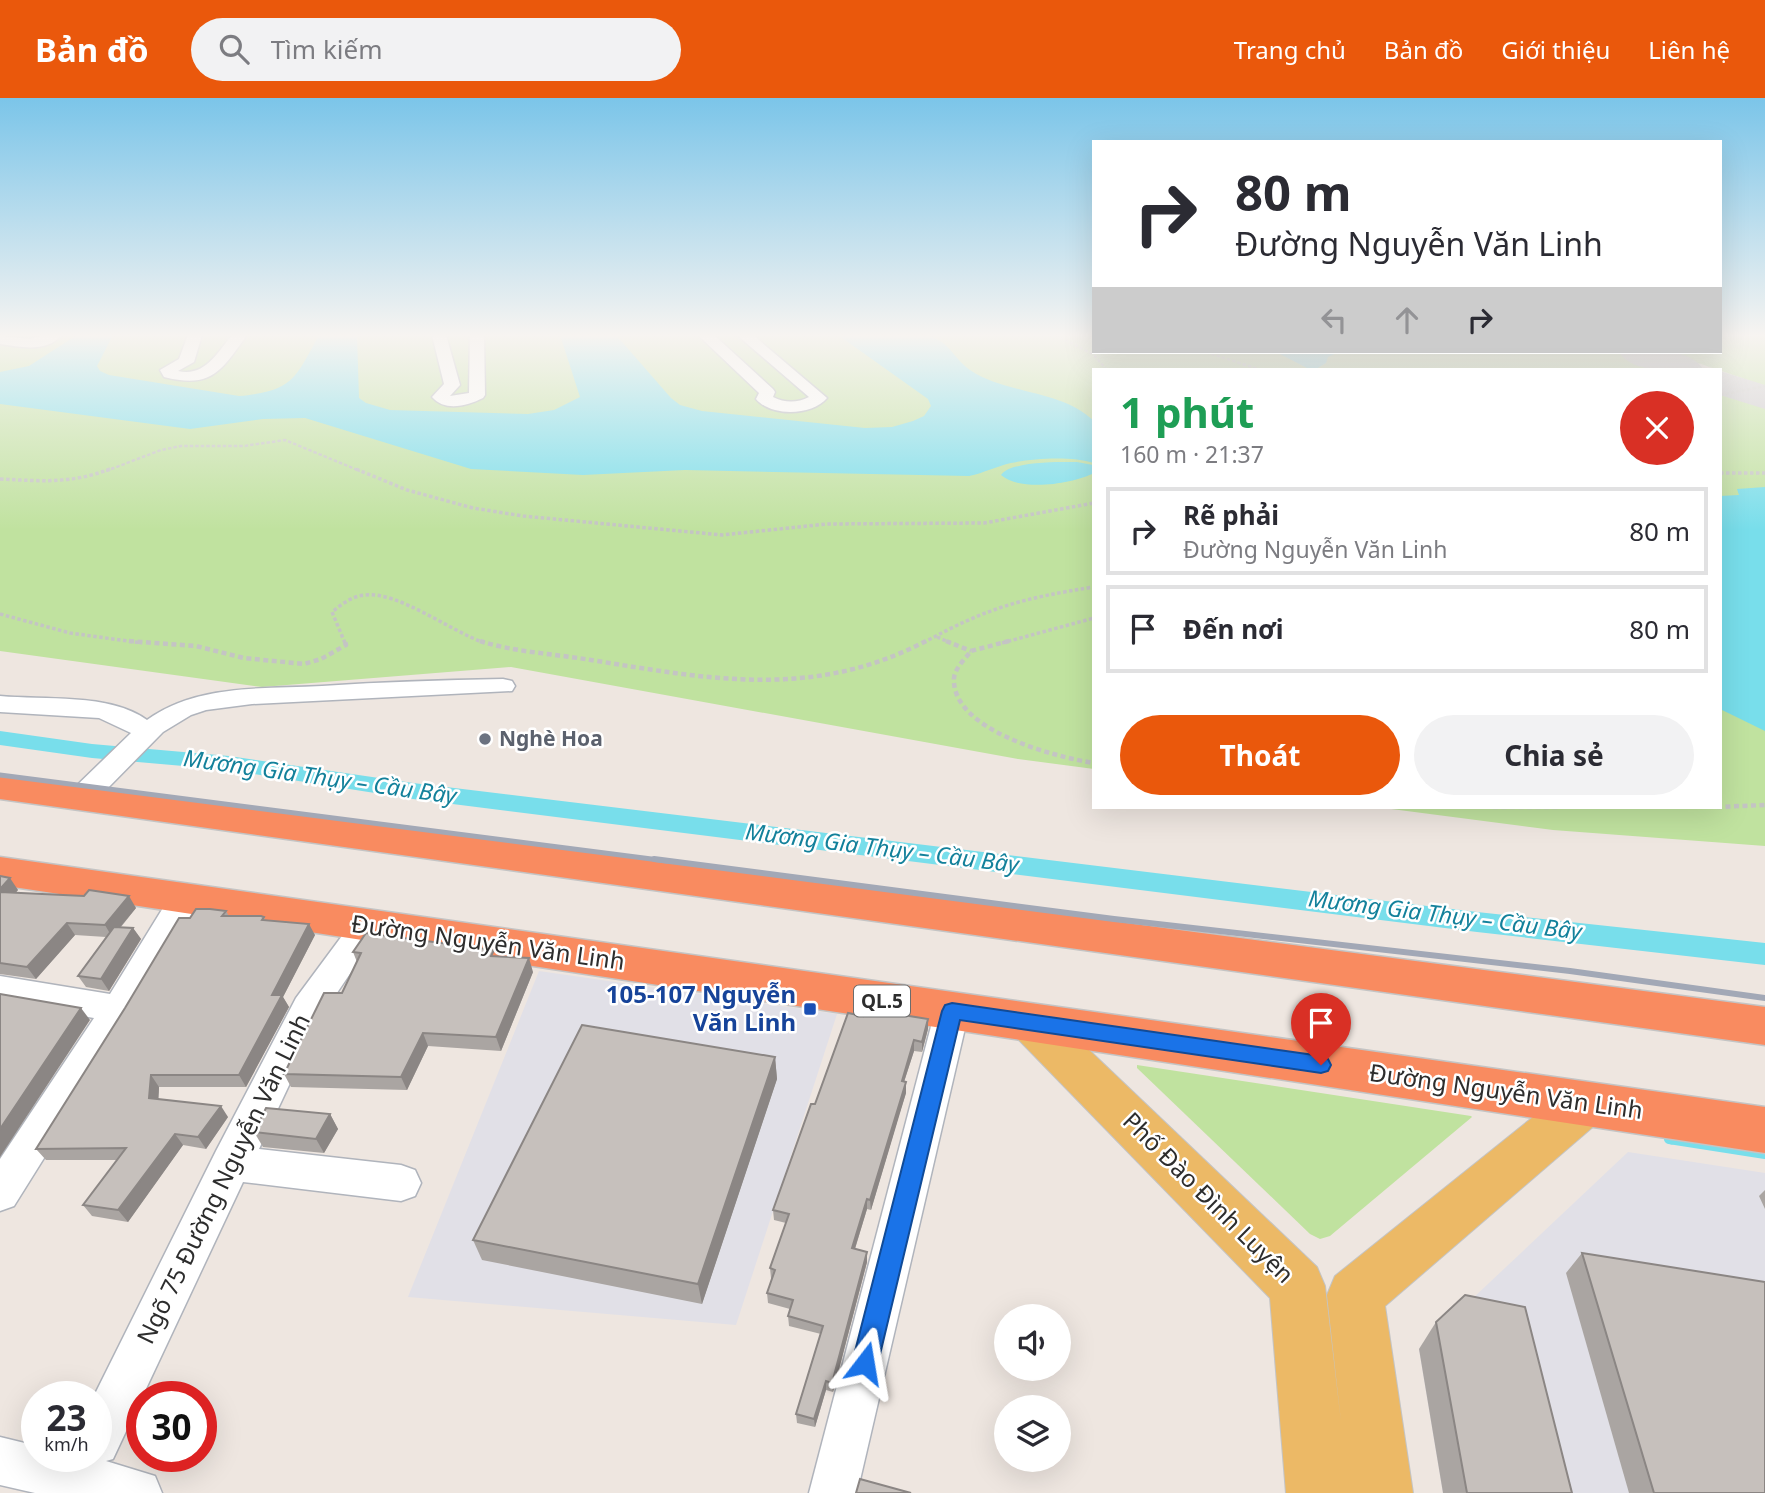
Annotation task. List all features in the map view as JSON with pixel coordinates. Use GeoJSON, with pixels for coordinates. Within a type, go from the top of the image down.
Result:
{"type":"FeatureCollection","features":[{"type":"Feature","properties":{"kind":"highway"},"geometry":{"type":"LineString","coordinates":[[0,787],[93,786],[1765,1026]]}},
{"type":"Feature","properties":{"kind":"highway","name":"Đường Nguyễn Văn Linh"},"geometry":{"type":"LineString","coordinates":[[0,871],[1765,1130]]}},
{"type":"Feature","properties":{"kind":"main road","name":"Phố Đào Đình Luyện"},"geometry":{"type":"LineString","coordinates":[[1030,1022],[1297,1286],[1318,1493]]}},
{"type":"Feature","properties":{"kind":"main road"},"geometry":{"type":"LineString","coordinates":[[1297,1286],[1355,1295],[1585,1104]]}},
{"type":"Feature","properties":{"kind":"main road"},"geometry":{"type":"LineString","coordinates":[[1355,1295],[1381,1493]]}},
{"type":"Feature","properties":{"kind":"street"},"geometry":{"type":"LineString","coordinates":[[766,400],[791,407],[815,400]]}},
{"type":"Feature","properties":{"kind":"street"},"geometry":{"type":"LineString","coordinates":[[93,786],[166,718],[193,706],[221,699],[389,688],[503,687]]}},
{"type":"Feature","properties":{"kind":"street"},"geometry":{"type":"LineString","coordinates":[[0,704],[117,714],[137,723],[143,737]]}},
{"type":"Feature","properties":{"kind":"street"},"geometry":{"type":"LineString","coordinates":[[0,1193],[119,1009],[185,898]]}},
{"type":"Feature","properties":{"kind":"street","name":"Ngõ 75 Đường Nguyễn Văn Linh"},"geometry":{"type":"LineString","coordinates":[[112,1409],[308,1008],[367,925]]}},
{"type":"Feature","properties":{"kind":"street"},"geometry":{"type":"LineString","coordinates":[[0,989],[119,1009]]}},
{"type":"Feature","properties":{"kind":"street"},"geometry":{"type":"LineString","coordinates":[[832,1493],[952,1011]]}},
{"type":"Feature","properties":{"kind":"street"},"geometry":{"type":"LineString","coordinates":[[230,1163],[401,1183]]}},
{"type":"Feature","properties":{"kind":"street"},"geometry":{"type":"LineString","coordinates":[[0,1461],[21,1461]]}},
{"type":"Feature","properties":{"kind":"street"},"geometry":{"type":"LineString","coordinates":[[107,1472],[138,1493]]}},
{"type":"Feature","properties":{"kind":"path"},"geometry":{"type":"LineString","coordinates":[[0,479],[65,482],[87,478],[161,450],[181,446],[244,446],[285,440],[407,490],[473,508],[523,516],[598,521],[722,535],[827,524],[984,523],[1052,508],[1092,503]]}},
{"type":"Feature","properties":{"kind":"path"},"geometry":{"type":"LineString","coordinates":[[1722,474],[1765,473]]}},
{"type":"Feature","properties":{"kind":"path"},"geometry":{"type":"LineString","coordinates":[[0,614],[97,638],[196,646],[244,659],[304,664],[329,656],[346,645],[344,636],[333,619],[332,612],[338,606],[362,595],[382,595],[401,600],[462,635],[486,643],[743,682],[813,677],[862,667],[936,637],[1000,605],[1092,587]]}},
{"type":"Feature","properties":{"kind":"path"},"geometry":{"type":"LineString","coordinates":[[1092,619],[971,651],[957,667],[953,681],[958,700],[971,714],[998,732],[1047,755],[1092,762]]}},
{"type":"Feature","properties":{"kind":"path"},"geometry":{"type":"LineString","coordinates":[[936,637],[971,651]]}},
{"type":"Feature","properties":{"kind":"path"},"geometry":{"type":"LineString","coordinates":[[1722,807],[1765,805]]}},
{"type":"Feature","properties":{"kind":"shaded area"},"geometry":{"type":"Polygon","coordinates":[[[539,971],[837,1014],[736,1325],[408,1297],[539,971]]]}},
{"type":"Feature","properties":{"kind":"shaded area"},"geometry":{"type":"Polygon","coordinates":[[[1628,1152],[1765,1173],[1765,1493],[1443,1493],[1419,1349],[1628,1152]]]}},
{"type":"Feature","properties":{"kind":"green space"},"geometry":{"type":"Polygon","coordinates":[[[0,400],[1092,400],[1092,769],[1018,759],[511,667],[262,687],[0,651],[0,400]]]}},
{"type":"Feature","properties":{"kind":"green space"},"geometry":{"type":"Polygon","coordinates":[[[1722,400],[1765,401],[1765,846],[1553,830],[1391,809],[1722,809],[1722,400]]]}},
{"type":"Feature","properties":{"kind":"green space"},"geometry":{"type":"Polygon","coordinates":[[[1137,1065],[1472,1117],[1330,1236],[1320,1239],[1310,1234],[1137,1068],[1137,1065]]]}},
{"type":"Feature","properties":{"kind":"water"},"geometry":{"type":"Polygon","coordinates":[[[0,400],[362,400],[390,410],[528,414],[554,410],[574,400],[674,400],[680,405],[702,411],[865,428],[892,427],[913,421],[924,416],[931,406],[928,400],[1058,400],[1092,419],[1092,463],[1064,459],[1031,460],[1006,464],[969,476],[685,470],[583,475],[471,469],[305,418],[263,419],[190,429],[0,404],[0,400]]]}},
{"type":"Feature","properties":{"kind":"water"},"geometry":{"type":"Polygon","coordinates":[[[1048,462],[1092,465],[1092,474],[1060,483],[1033,485],[1001,475],[1015,467],[1048,462]]]}},
{"type":"Feature","properties":{"kind":"water"},"geometry":{"type":"Polygon","coordinates":[[[1765,487],[1765,731],[1722,710],[1722,496],[1739,495],[1737,489],[1765,487]]]}},
{"type":"Feature","properties":{"kind":"building"},"geometry":{"type":"Polygon","coordinates":[[[0,876],[10,878],[0,889],[0,876]]]}},
{"type":"Feature","properties":{"kind":"building"},"geometry":{"type":"Polygon","coordinates":[[[89,890],[129,896],[105,925],[67,923],[27,967],[0,963],[0,892],[84,896],[89,890]]]}},
{"type":"Feature","properties":{"kind":"building"},"geometry":{"type":"Polygon","coordinates":[[[196,909],[226,911],[222,916],[261,916],[264,917],[262,920],[309,924],[272,995],[282,995],[239,1075],[151,1075],[149,1098],[221,1106],[198,1137],[175,1134],[118,1210],[83,1205],[126,1148],[36,1149],[179,918],[190,918],[196,909]]]}},
{"type":"Feature","properties":{"kind":"building"},"geometry":{"type":"Polygon","coordinates":[[[114,927],[133,928],[101,979],[78,976],[114,927]]]}},
{"type":"Feature","properties":{"kind":"building"},"geometry":{"type":"Polygon","coordinates":[[[366,933],[494,950],[491,956],[529,958],[496,1037],[423,1033],[401,1077],[284,1074],[324,993],[342,993],[361,953],[353,952],[366,933]]]}},
{"type":"Feature","properties":{"kind":"building"},"geometry":{"type":"Polygon","coordinates":[[[0,994],[81,1008],[0,1129],[0,994]]]}},
{"type":"Feature","properties":{"kind":"building"},"geometry":{"type":"Polygon","coordinates":[[[865,1009],[928,1019],[922,1042],[914,1040],[902,1081],[906,1082],[870,1200],[867,1199],[852,1248],[867,1252],[832,1383],[826,1381],[814,1419],[796,1414],[823,1326],[788,1316],[793,1300],[767,1293],[775,1270],[770,1268],[789,1214],[773,1210],[811,1104],[815,1104],[848,1013],[863,1016],[865,1009]]]}},
{"type":"Feature","properties":{"kind":"building"},"geometry":{"type":"Polygon","coordinates":[[[582,1025],[775,1057],[698,1284],[473,1240],[582,1025]]]}},
{"type":"Feature","properties":{"kind":"building"},"geometry":{"type":"Polygon","coordinates":[[[266,1108],[330,1114],[316,1139],[254,1132],[266,1108]]]}},
{"type":"Feature","properties":{"kind":"building"},"geometry":{"type":"Polygon","coordinates":[[[1582,1253],[1765,1282],[1765,1493],[1654,1493],[1582,1253]]]}},
{"type":"Feature","properties":{"kind":"building"},"geometry":{"type":"Polygon","coordinates":[[[1465,1295],[1525,1307],[1572,1493],[1467,1493],[1436,1322],[1465,1295]]]}},
{"type":"Feature","properties":{"kind":"building"},"geometry":{"type":"Polygon","coordinates":[[[860,1479],[911,1493],[856,1493],[860,1479]]]}},
{"type":"Feature","properties":{"kind":"waterway","name":"Mương Gia Thụy – Cầu Bây"},"geometry":{"type":"LineString","coordinates":[[0,738],[92,751],[229,763],[413,791],[1477,922],[1765,954]]}},
{"type":"Feature","properties":{"kind":"waterway"},"geometry":{"type":"LineString","coordinates":[[1672,1140],[1669,1139],[1765,1154]]}},
{"type":"Feature","properties":{"kind":"railway"},"geometry":{"type":"LineString","coordinates":[[0,775],[667,861]]}},
{"type":"Feature","properties":{"kind":"railway"},"geometry":{"type":"LineString","coordinates":[[654,859],[1114,919],[1570,971],[1765,998]]}},
{"type":"Feature","properties":{"kind":"place","name":"Nghè Hoa"},"geometry":{"type":"Point","coordinates":[485,739]}},
{"type":"Feature","properties":{"kind":"place","name":"105-107 Nguyễn Văn Linh"},"geometry":{"type":"Point","coordinates":[810,1009]}},
{"type":"Feature","properties":{"kind":"route"},"geometry":{"type":"LineString","coordinates":[[865,1363],[952,1011],[1321,1065]]}}]}
